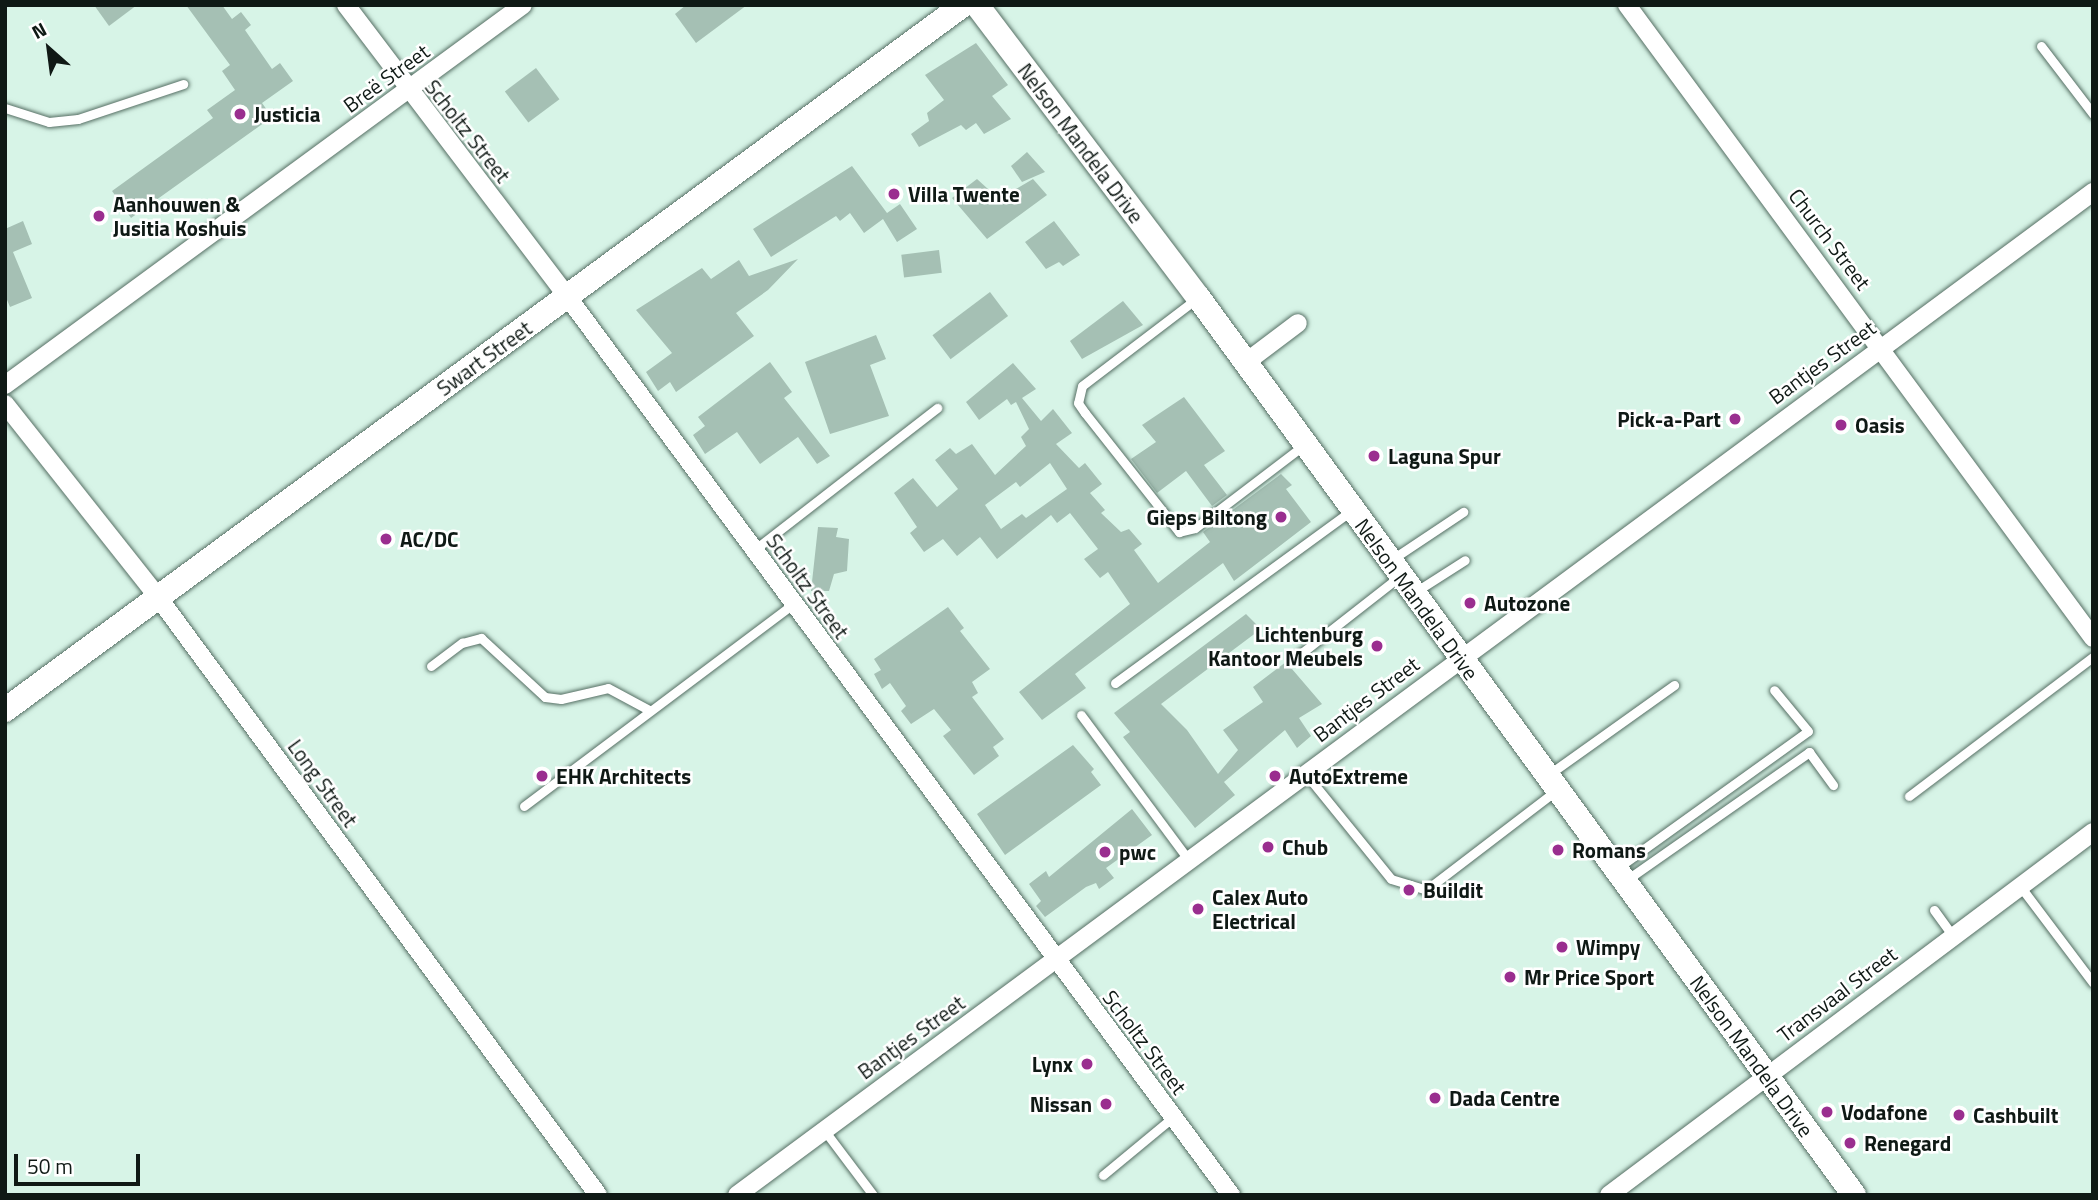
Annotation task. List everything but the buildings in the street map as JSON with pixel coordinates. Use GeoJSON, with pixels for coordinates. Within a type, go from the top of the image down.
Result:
{"type":"FeatureCollection","features":[{"type":"Feature","properties":{"kind":"main road","name":"Swart Street"},"geometry":{"type":"LineString","coordinates":[[5,710],[963,5]]}},
{"type":"Feature","properties":{"kind":"main road","name":"Nelson Mandela Drive"},"geometry":{"type":"LineString","coordinates":[[976,5],[1198,298],[1854,1195]]}},
{"type":"Feature","properties":{"kind":"street","name":"Scholtz Street"},"geometry":{"type":"LineString","coordinates":[[346,5],[567,296],[1231,1195]]}},
{"type":"Feature","properties":{"kind":"street","name":"Breë Street"},"geometry":{"type":"LineString","coordinates":[[5,385],[523,5]]}},
{"type":"Feature","properties":{"kind":"street","name":"Church Street"},"geometry":{"type":"LineString","coordinates":[[1627,5],[1882,346],[2093,638]]}},
{"type":"Feature","properties":{"kind":"street","name":"Bantjes Street"},"geometry":{"type":"LineString","coordinates":[[737,1195],[2093,192]]}},
{"type":"Feature","properties":{"kind":"street"},"geometry":{"type":"LineString","coordinates":[[1245,363],[1298,323]]}},
{"type":"Feature","properties":{"kind":"street","name":"Long Street"},"geometry":{"type":"LineString","coordinates":[[5,404],[158,597],[598,1195]]}},
{"type":"Feature","properties":{"kind":"street","name":"Transvaal Street"},"geometry":{"type":"LineString","coordinates":[[1609,1195],[2093,832]]}},
{"type":"Feature","properties":{"kind":"lane"},"geometry":{"type":"LineString","coordinates":[[2041,46],[2093,114]]}},
{"type":"Feature","properties":{"kind":"lane"},"geometry":{"type":"LineString","coordinates":[[5,108],[48,122],[78,119],[183,84]]}},
{"type":"Feature","properties":{"kind":"lane"},"geometry":{"type":"LineString","coordinates":[[1198,298],[1082,386],[1078,403],[1085,413],[1179,532],[1195,528],[1304,444]]}},
{"type":"Feature","properties":{"kind":"lane"},"geometry":{"type":"LineString","coordinates":[[754,550],[937,408]]}},
{"type":"Feature","properties":{"kind":"lane"},"geometry":{"type":"LineString","coordinates":[[1115,683],[1352,510]]}},
{"type":"Feature","properties":{"kind":"lane"},"geometry":{"type":"LineString","coordinates":[[1299,655],[1401,577],[1464,512]]}},
{"type":"Feature","properties":{"kind":"lane"},"geometry":{"type":"LineString","coordinates":[[1401,577],[1465,560]]}},
{"type":"Feature","properties":{"kind":"lane"},"geometry":{"type":"LineString","coordinates":[[524,806],[793,604]]}},
{"type":"Feature","properties":{"kind":"lane"},"geometry":{"type":"LineString","coordinates":[[431,666],[462,643],[481,638],[545,697],[561,699],[608,688],[649,710]]}},
{"type":"Feature","properties":{"kind":"lane"},"geometry":{"type":"LineString","coordinates":[[1909,796],[2093,657]]}},
{"type":"Feature","properties":{"kind":"lane"},"geometry":{"type":"LineString","coordinates":[[1305,773],[1391,879],[1426,890],[1552,783],[1674,685]]}},
{"type":"Feature","properties":{"kind":"lane"},"geometry":{"type":"LineString","coordinates":[[1620,876],[1808,731],[1774,690]]}},
{"type":"Feature","properties":{"kind":"lane"},"geometry":{"type":"LineString","coordinates":[[1081,715],[1188,859]]}},
{"type":"Feature","properties":{"kind":"lane"},"geometry":{"type":"LineString","coordinates":[[1620,876],[1809,752],[1833,785]]}},
{"type":"Feature","properties":{"kind":"lane"},"geometry":{"type":"LineString","coordinates":[[2020,886],[2093,983]]}},
{"type":"Feature","properties":{"kind":"lane"},"geometry":{"type":"LineString","coordinates":[[1934,910],[1953,936]]}},
{"type":"Feature","properties":{"kind":"lane"},"geometry":{"type":"LineString","coordinates":[[1103,1175],[1172,1117]]}},
{"type":"Feature","properties":{"kind":"lane"},"geometry":{"type":"LineString","coordinates":[[824,1130],[873,1195]]}},
{"type":"Feature","properties":{"kind":"place","name":"Justicia"},"geometry":{"type":"Point","coordinates":[240,114]}},
{"type":"Feature","properties":{"kind":"place","name":"Villa Twente"},"geometry":{"type":"Point","coordinates":[894,194]}},
{"type":"Feature","properties":{"kind":"place","name":"Aanhouwen & Jusitia Koshuis"},"geometry":{"type":"Point","coordinates":[99,216]}},
{"type":"Feature","properties":{"kind":"place","name":"Pick-a-Part"},"geometry":{"type":"Point","coordinates":[1735,419]}},
{"type":"Feature","properties":{"kind":"place","name":"Oasis"},"geometry":{"type":"Point","coordinates":[1841,425]}},
{"type":"Feature","properties":{"kind":"place","name":"Laguna Spur"},"geometry":{"type":"Point","coordinates":[1374,456]}},
{"type":"Feature","properties":{"kind":"place","name":"Gieps Biltong"},"geometry":{"type":"Point","coordinates":[1281,517]}},
{"type":"Feature","properties":{"kind":"place","name":"AC/DC"},"geometry":{"type":"Point","coordinates":[386,539]}},
{"type":"Feature","properties":{"kind":"place","name":"Autozone"},"geometry":{"type":"Point","coordinates":[1470,603]}},
{"type":"Feature","properties":{"kind":"place","name":"Lichtenburg Kantoor Meubels"},"geometry":{"type":"Point","coordinates":[1377,646]}},
{"type":"Feature","properties":{"kind":"place","name":"EHK Architects"},"geometry":{"type":"Point","coordinates":[542,776]}},
{"type":"Feature","properties":{"kind":"place","name":"AutoExtreme"},"geometry":{"type":"Point","coordinates":[1275,776]}},
{"type":"Feature","properties":{"kind":"place","name":"Chub"},"geometry":{"type":"Point","coordinates":[1268,847]}},
{"type":"Feature","properties":{"kind":"place","name":"Romans"},"geometry":{"type":"Point","coordinates":[1558,850]}},
{"type":"Feature","properties":{"kind":"place","name":"pwc"},"geometry":{"type":"Point","coordinates":[1105,852]}},
{"type":"Feature","properties":{"kind":"place","name":"Buildit"},"geometry":{"type":"Point","coordinates":[1409,890]}},
{"type":"Feature","properties":{"kind":"place","name":"Calex Auto Electrical"},"geometry":{"type":"Point","coordinates":[1198,909]}},
{"type":"Feature","properties":{"kind":"place","name":"Wimpy"},"geometry":{"type":"Point","coordinates":[1562,947]}},
{"type":"Feature","properties":{"kind":"place","name":"Mr Price Sport"},"geometry":{"type":"Point","coordinates":[1510,977]}},
{"type":"Feature","properties":{"kind":"place","name":"Lynx"},"geometry":{"type":"Point","coordinates":[1087,1064]}},
{"type":"Feature","properties":{"kind":"place","name":"Dada Centre"},"geometry":{"type":"Point","coordinates":[1435,1098]}},
{"type":"Feature","properties":{"kind":"place","name":"Nissan"},"geometry":{"type":"Point","coordinates":[1106,1104]}},
{"type":"Feature","properties":{"kind":"place","name":"Vodafone"},"geometry":{"type":"Point","coordinates":[1827,1112]}},
{"type":"Feature","properties":{"kind":"place","name":"Cashbuilt"},"geometry":{"type":"Point","coordinates":[1959,1115]}},
{"type":"Feature","properties":{"kind":"place","name":"Renegard"},"geometry":{"type":"Point","coordinates":[1850,1143]}}]}
